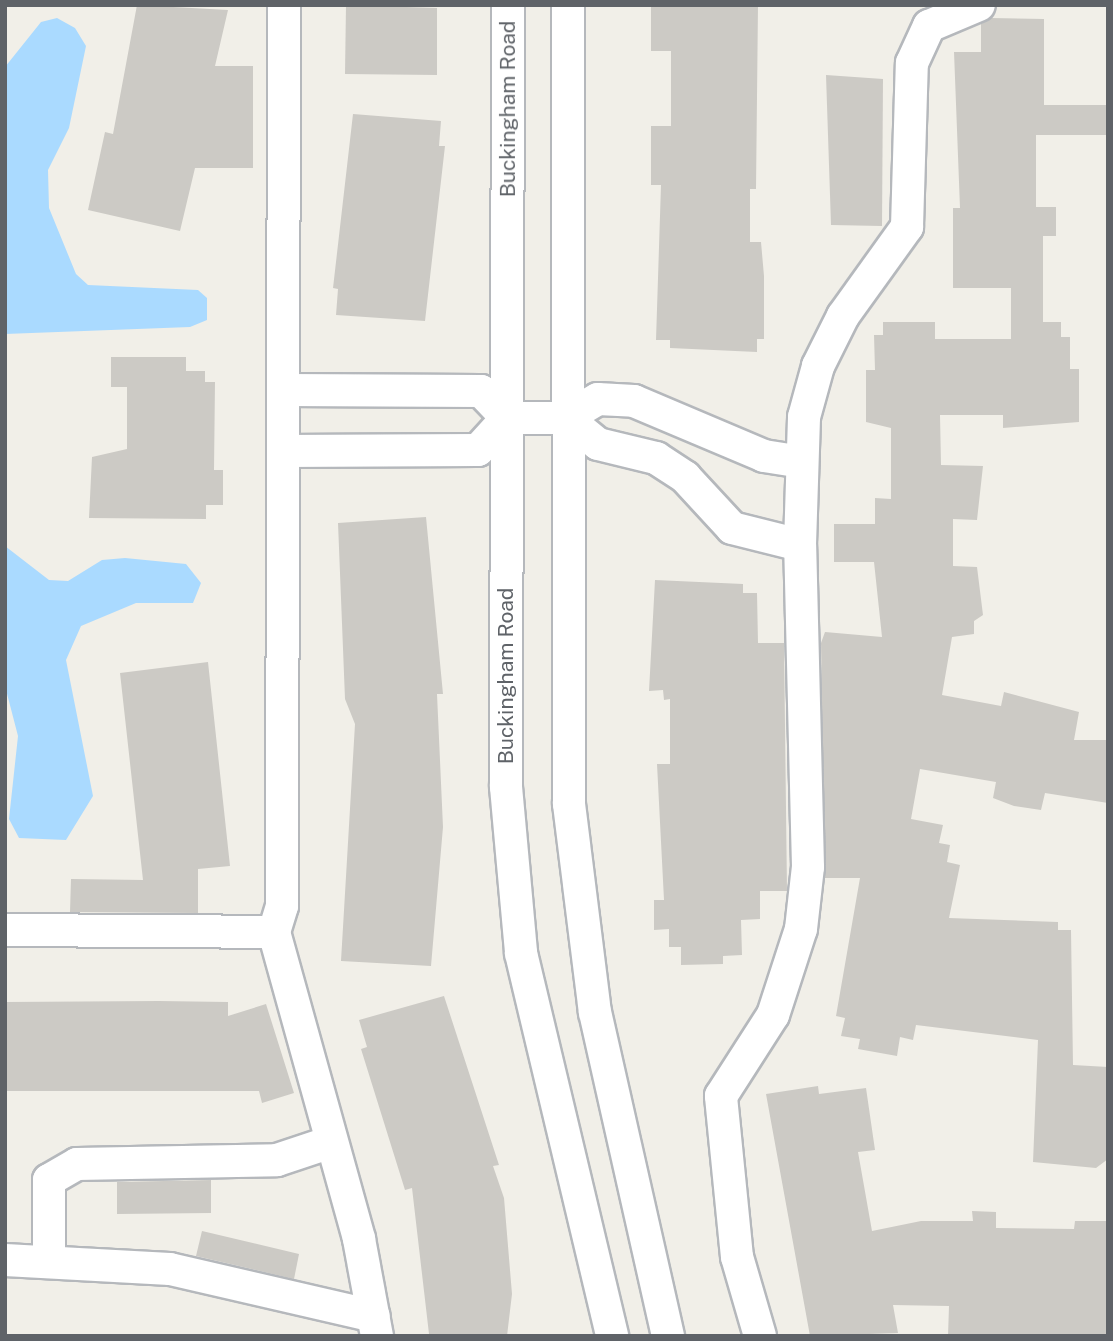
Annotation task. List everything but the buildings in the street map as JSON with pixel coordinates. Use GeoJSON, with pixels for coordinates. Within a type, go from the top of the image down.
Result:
{"type":"FeatureCollection","features":[{"type":"Feature","properties":{"kind":"street"},"geometry":{"type":"LineString","coordinates":[[5,1260],[49,1260],[170,1269],[375,1326],[331,1142],[274,932],[282,906],[284,5]]}},
{"type":"Feature","properties":{"kind":"street","name":"Buckingham Road"},"geometry":{"type":"LineString","coordinates":[[508,5],[506,787],[521,953],[612,1336]]}},
{"type":"Feature","properties":{"kind":"street"},"geometry":{"type":"LineString","coordinates":[[568,5],[564,610],[578,895],[595,1012],[668,1336]]}},
{"type":"Feature","properties":{"kind":"street"},"geometry":{"type":"LineString","coordinates":[[760,1336],[737,1258],[721,1096],[773,1015],[801,929],[808,867],[800,545],[801,462],[818,366],[844,316],[907,227],[912,63],[929,26],[978,5]]}},
{"type":"Feature","properties":{"kind":"street"},"geometry":{"type":"LineString","coordinates":[[285,390],[481,391],[506,418],[566,418],[598,399],[634,401],[764,456],[801,462]]}},
{"type":"Feature","properties":{"kind":"street"},"geometry":{"type":"LineString","coordinates":[[283,450],[478,450],[506,418]]}},
{"type":"Feature","properties":{"kind":"street"},"geometry":{"type":"LineString","coordinates":[[566,418],[598,444],[656,458],[685,477],[733,528],[800,545]]}},
{"type":"Feature","properties":{"kind":"street"},"geometry":{"type":"LineString","coordinates":[[5,930],[274,932]]}},
{"type":"Feature","properties":{"kind":"street"},"geometry":{"type":"LineString","coordinates":[[49,1260],[49,1180],[78,1164],[277,1160],[331,1142]]}},
{"type":"Feature","properties":{"kind":"water"},"geometry":{"type":"Polygon","coordinates":[[[57,18],[75,28],[86,46],[69,128],[48,170],[49,208],[76,274],[88,285],[198,290],[207,298],[207,320],[190,327],[5,334],[5,67],[41,22],[57,18]]]}},
{"type":"Feature","properties":{"kind":"water"},"geometry":{"type":"Polygon","coordinates":[[[5,546],[49,580],[68,581],[102,560],[125,558],[186,564],[201,583],[193,603],[136,603],[81,626],[66,660],[93,796],[66,840],[19,838],[9,819],[18,736],[5,686],[5,546]]]}}]}
